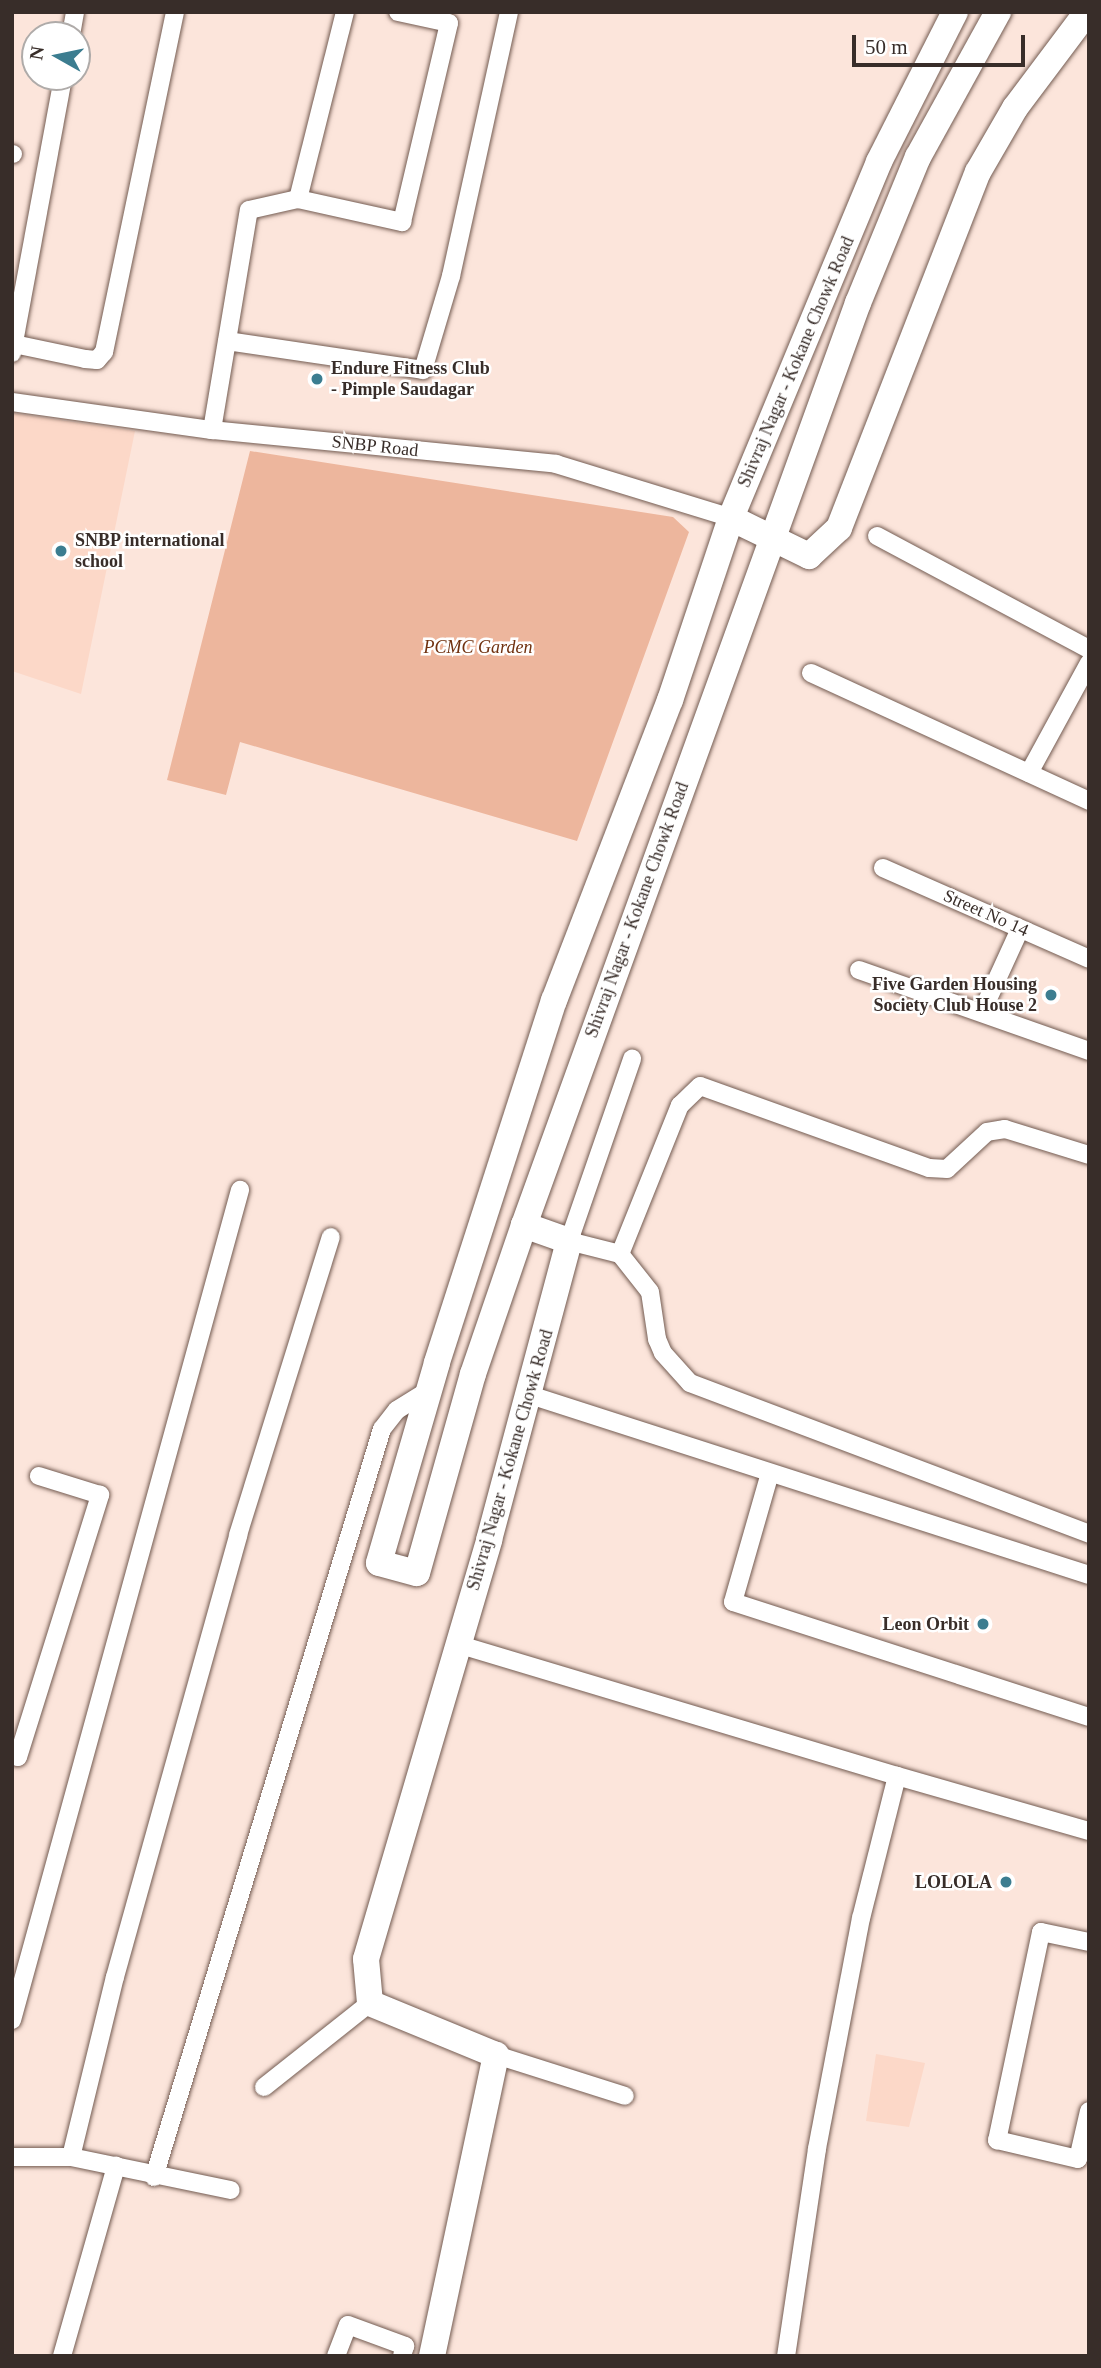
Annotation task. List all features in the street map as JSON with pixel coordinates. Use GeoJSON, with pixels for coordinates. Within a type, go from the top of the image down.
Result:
{"type":"FeatureCollection","features":[{"type":"Feature","properties":{"kind":"street"},"geometry":{"type":"LineString","coordinates":[[60,91],[13,348],[97,360],[104,352],[175,12]]}},
{"type":"Feature","properties":{"kind":"street"},"geometry":{"type":"LineString","coordinates":[[298,199],[345,12]]}},
{"type":"Feature","properties":{"kind":"street"},"geometry":{"type":"LineString","coordinates":[[212,430],[249,210],[298,199],[402,222],[449,23],[398,12]]}},
{"type":"Feature","properties":{"kind":"street"},"geometry":{"type":"LineString","coordinates":[[227,341],[423,370],[451,276],[509,12]]}},
{"type":"Feature","properties":{"kind":"street","name":"Shivraj Nagar - Kokane Chowk Road"},"geometry":{"type":"LineString","coordinates":[[955,12],[879,162],[731,518],[670,700],[554,1000],[437,1363],[379,1563],[417,1573],[472,1374],[772,535],[918,157],[998,12]]}},
{"type":"Feature","properties":{"kind":"street"},"geometry":{"type":"LineString","coordinates":[[731,518],[772,535],[809,556],[839,528],[978,173],[1015,108],[1087,12]]}},
{"type":"Feature","properties":{"kind":"street","name":"SNBP Road"},"geometry":{"type":"LineString","coordinates":[[12,402],[212,430],[556,464],[731,518]]}},
{"type":"Feature","properties":{"kind":"street"},"geometry":{"type":"LineString","coordinates":[[877,536],[1089,649]]}},
{"type":"Feature","properties":{"kind":"street"},"geometry":{"type":"LineString","coordinates":[[1029,773],[1089,663]]}},
{"type":"Feature","properties":{"kind":"street"},"geometry":{"type":"LineString","coordinates":[[811,673],[1089,801]]}},
{"type":"Feature","properties":{"kind":"street","name":"Street No 14"},"geometry":{"type":"LineString","coordinates":[[883,867],[1089,959]]}},
{"type":"Feature","properties":{"kind":"street"},"geometry":{"type":"LineString","coordinates":[[982,1012],[1020,929]]}},
{"type":"Feature","properties":{"kind":"street"},"geometry":{"type":"LineString","coordinates":[[859,970],[1089,1051]]}},
{"type":"Feature","properties":{"kind":"street"},"geometry":{"type":"LineString","coordinates":[[569,1241],[632,1059]]}},
{"type":"Feature","properties":{"kind":"street"},"geometry":{"type":"LineString","coordinates":[[620,1254],[680,1105],[700,1087],[929,1168],[947,1169],[987,1132],[1005,1129],[1089,1155]]}},
{"type":"Feature","properties":{"kind":"street"},"geometry":{"type":"LineString","coordinates":[[12,2020],[240,1191]]}},
{"type":"Feature","properties":{"kind":"street"},"geometry":{"type":"LineString","coordinates":[[524,1225],[569,1241],[620,1254],[650,1292],[657,1339],[663,1353],[690,1383],[1089,1534]]}},
{"type":"Feature","properties":{"kind":"street"},"geometry":{"type":"LineString","coordinates":[[71,2158],[115,1977],[237,1535],[331,1237]]}},
{"type":"Feature","properties":{"kind":"street","name":"Shivraj Nagar - Kokane Chowk Road"},"geometry":{"type":"LineString","coordinates":[[370,2003],[366,1959],[530,1395],[569,1241]]}},
{"type":"Feature","properties":{"kind":"street"},"geometry":{"type":"LineString","coordinates":[[437,1363],[472,1374]]}},
{"type":"Feature","properties":{"kind":"street"},"geometry":{"type":"LineString","coordinates":[[154,2177],[382,1429],[397,1410],[430,1389]]}},
{"type":"Feature","properties":{"kind":"street"},"geometry":{"type":"LineString","coordinates":[[530,1395],[1089,1574]]}},
{"type":"Feature","properties":{"kind":"street"},"geometry":{"type":"LineString","coordinates":[[770,1474],[733,1602],[1089,1717]]}},
{"type":"Feature","properties":{"kind":"street"},"geometry":{"type":"LineString","coordinates":[[12,1755],[18,1757],[100,1495],[39,1476]]}},
{"type":"Feature","properties":{"kind":"street"},"geometry":{"type":"LineString","coordinates":[[457,1644],[897,1776],[1089,1830]]}},
{"type":"Feature","properties":{"kind":"street"},"geometry":{"type":"LineString","coordinates":[[786,2356],[817,2149],[861,1918],[897,1776]]}},
{"type":"Feature","properties":{"kind":"street"},"geometry":{"type":"LineString","coordinates":[[1088,1937],[1041,1931],[997,2140],[1078,2159],[1089,2111]]}},
{"type":"Feature","properties":{"kind":"street"},"geometry":{"type":"LineString","coordinates":[[264,2087],[370,2003],[496,2055],[625,2096]]}},
{"type":"Feature","properties":{"kind":"street"},"geometry":{"type":"LineString","coordinates":[[432,2356],[496,2055]]}},
{"type":"Feature","properties":{"kind":"street"},"geometry":{"type":"LineString","coordinates":[[12,2157],[71,2158],[116,2166],[154,2177],[232,2190]]}},
{"type":"Feature","properties":{"kind":"street"},"geometry":{"type":"LineString","coordinates":[[62,2356],[116,2166]]}},
{"type":"Feature","properties":{"kind":"street"},"geometry":{"type":"LineString","coordinates":[[336,2356],[348,2325],[405,2346],[402,2356]]}},
{"type":"Feature","properties":{"kind":"shaded area","name":"SNBP international school"},"geometry":{"type":"Polygon","coordinates":[[[12,413],[135,431],[81,694],[12,671],[12,413]]]}},
{"type":"Feature","properties":{"kind":"shaded area"},"geometry":{"type":"Polygon","coordinates":[[[876,2054],[925,2063],[909,2127],[866,2121],[876,2054]]]}},
{"type":"Feature","properties":{"kind":"green space","name":"PCMC Garden"},"geometry":{"type":"Polygon","coordinates":[[[250,451],[673,517],[689,532],[577,841],[240,742],[226,795],[167,780],[250,451]]]}},
{"type":"Feature","properties":{"kind":"place","name":"Endure Fitness Club - Pimple Saudagar"},"geometry":{"type":"Point","coordinates":[317,379]}},
{"type":"Feature","properties":{"kind":"place","name":"SNBP international school"},"geometry":{"type":"Point","coordinates":[61,551]}},
{"type":"Feature","properties":{"kind":"place","name":"Five Garden Housing Society Club House 2"},"geometry":{"type":"Point","coordinates":[1051,995]}},
{"type":"Feature","properties":{"kind":"place","name":"Leon Orbit"},"geometry":{"type":"Point","coordinates":[983,1624]}},
{"type":"Feature","properties":{"kind":"place","name":"LOLOLA"},"geometry":{"type":"Point","coordinates":[1006,1882]}}]}
